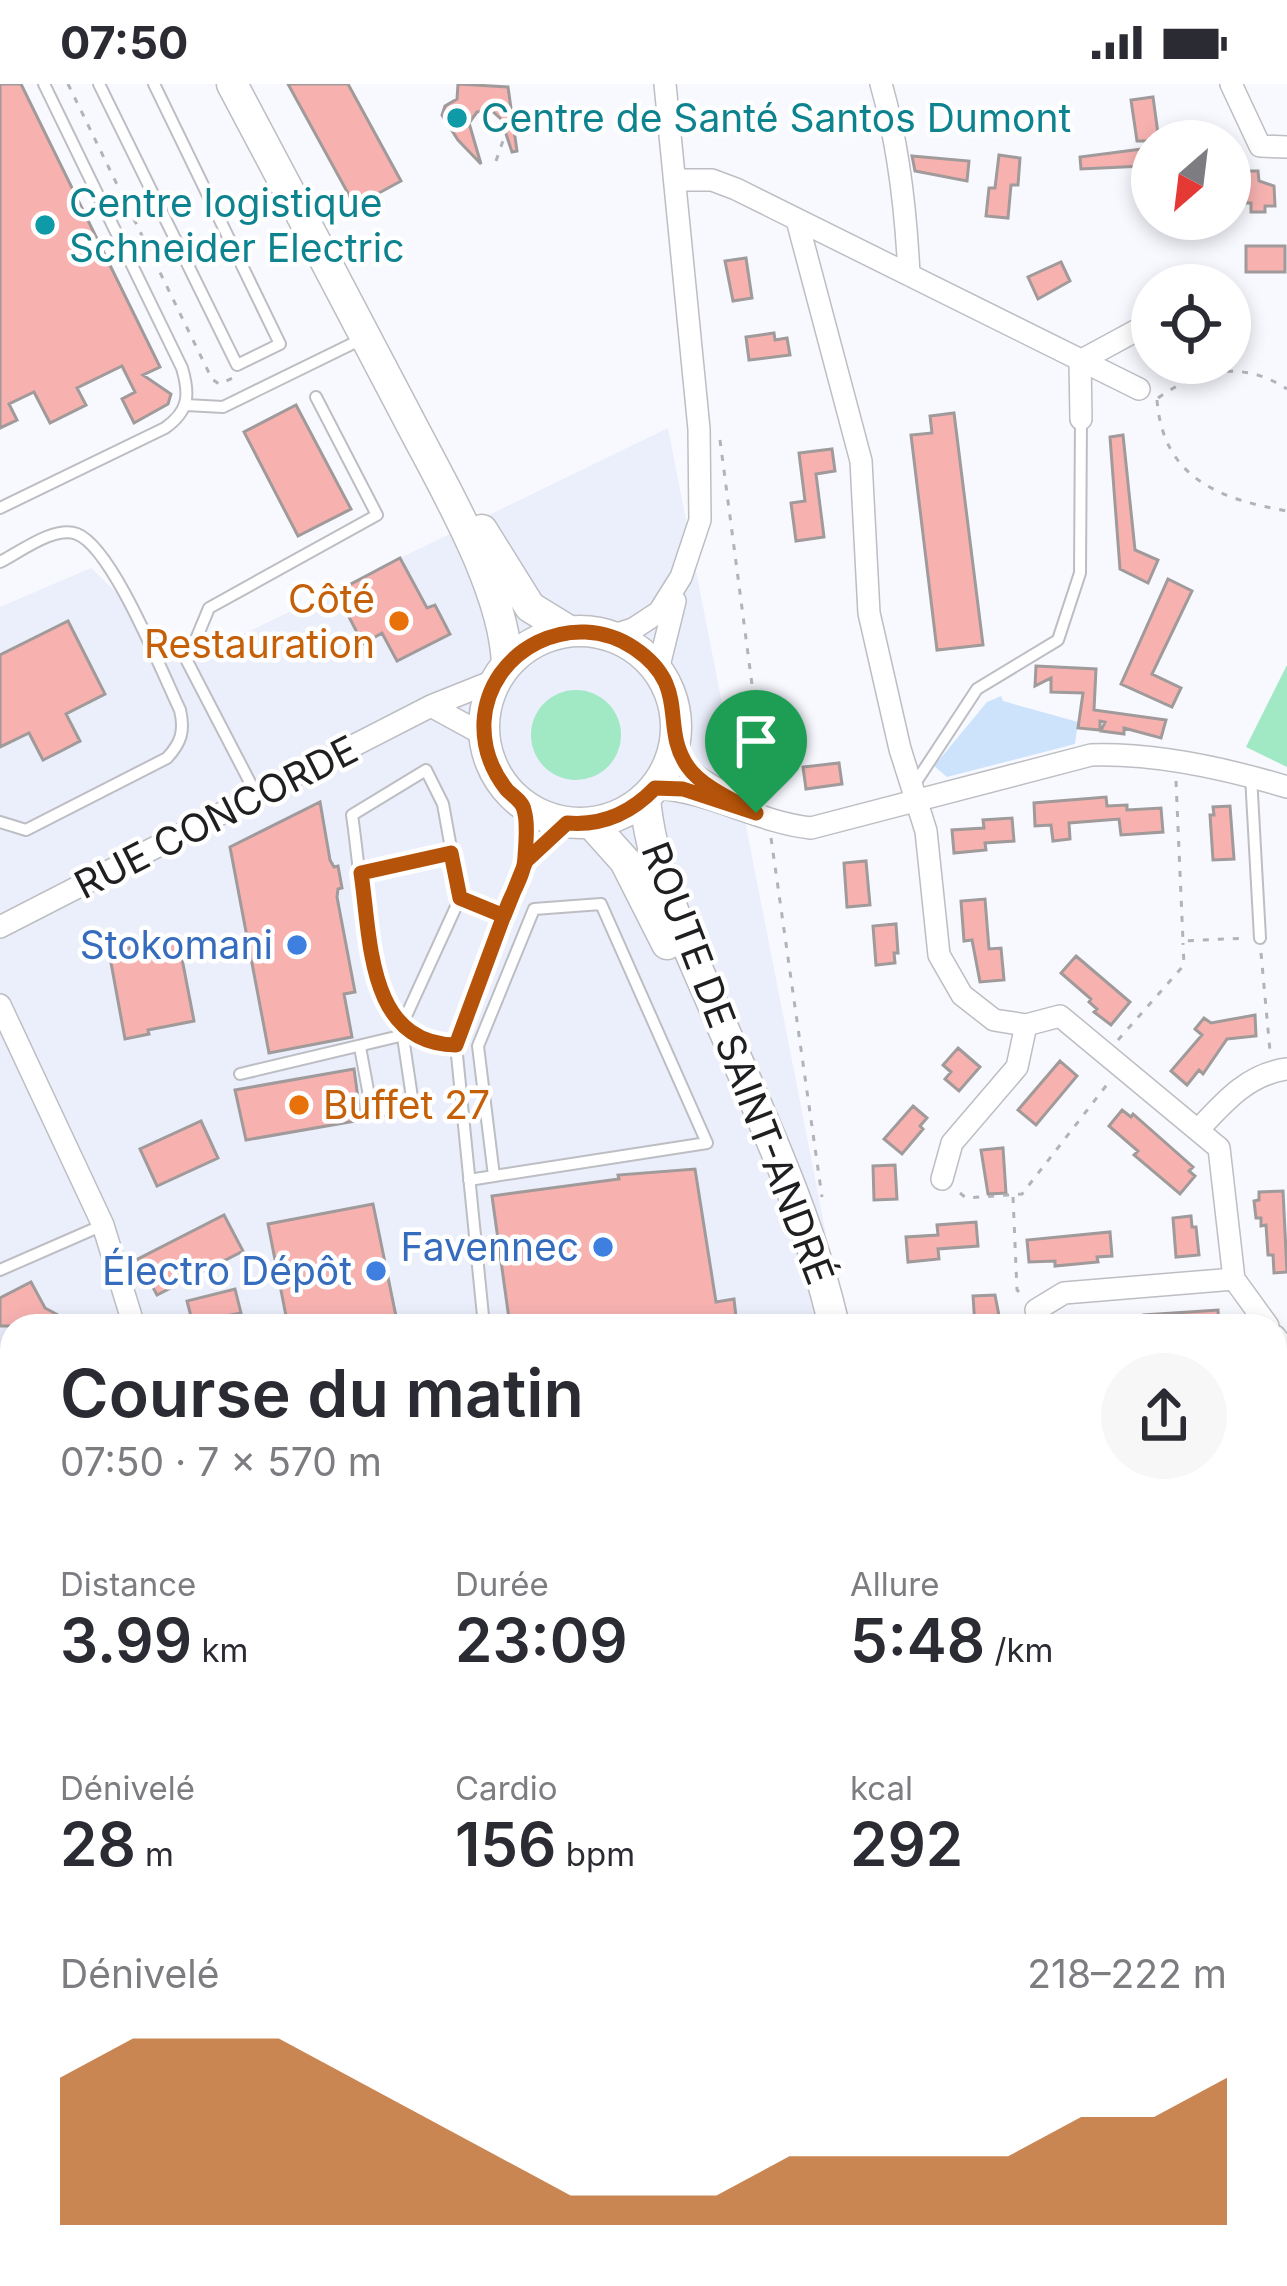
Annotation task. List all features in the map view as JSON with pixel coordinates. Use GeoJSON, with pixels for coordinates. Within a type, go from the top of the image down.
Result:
{"type":"FeatureCollection","features":[{"type":"Feature","properties":{"kind":"main road"},"geometry":{"type":"LineString","coordinates":[[232,84],[366,337],[496,600],[506,636],[502,672],[484,716],[493,767],[524,806],[579,823],[615,817],[650,793],[675,746],[675,710],[658,670],[632,646],[611,636],[569,632],[535,642],[502,672]]}},
{"type":"Feature","properties":{"kind":"main road"},"geometry":{"type":"LineString","coordinates":[[245,84],[445,464],[520,596],[538,614],[569,632]]}},
{"type":"Feature","properties":{"kind":"main road","name":"ROUTE DE SAINT-ANDRÉ"},"geometry":{"type":"LineString","coordinates":[[650,793],[649,841],[666,892],[790,1183],[820,1264],[831,1314]]}},
{"type":"Feature","properties":{"kind":"main road","name":"ROUTE DE SAINT-ANDRÉ"},"geometry":{"type":"LineString","coordinates":[[579,823],[625,861],[659,926],[803,1252],[821,1314]]}},
{"type":"Feature","properties":{"kind":"street"},"geometry":{"type":"LineString","coordinates":[[658,670],[694,544],[703,491],[665,84]]}},
{"type":"Feature","properties":{"kind":"street"},"geometry":{"type":"LineString","coordinates":[[881,84],[891,118],[909,275]]}},
{"type":"Feature","properties":{"kind":"street"},"geometry":{"type":"LineString","coordinates":[[1231,84],[1260,146],[1287,147]]}},
{"type":"Feature","properties":{"kind":"street"},"geometry":{"type":"LineString","coordinates":[[677,180],[712,180],[1139,389]]}},
{"type":"Feature","properties":{"kind":"street"},"geometry":{"type":"LineString","coordinates":[[797,220],[861,461],[868,613],[900,749],[926,831],[939,955],[962,995],[994,1020],[1027,1025],[1060,1016],[1219,1148],[1234,1279],[1259,1314]]}},
{"type":"Feature","properties":{"kind":"street"},"geometry":{"type":"LineString","coordinates":[[1080,361],[1131,333]]}},
{"type":"Feature","properties":{"kind":"street"},"geometry":{"type":"LineString","coordinates":[[1080,361],[1081,418]]}},
{"type":"Feature","properties":{"kind":"street"},"geometry":{"type":"LineString","coordinates":[[611,636],[653,619],[681,577]]}},
{"type":"Feature","properties":{"kind":"street","name":"RUE CONCORDE"},"geometry":{"type":"LineString","coordinates":[[0,927],[502,672]]}},
{"type":"Feature","properties":{"kind":"street"},"geometry":{"type":"LineString","coordinates":[[431,706],[484,735]]}},
{"type":"Feature","properties":{"kind":"street"},"geometry":{"type":"LineString","coordinates":[[675,746],[691,773],[762,816]]}},
{"type":"Feature","properties":{"kind":"street"},"geometry":{"type":"LineString","coordinates":[[650,793],[683,789],[811,828],[915,794],[1091,755],[1175,761],[1287,787]]}},
{"type":"Feature","properties":{"kind":"street"},"geometry":{"type":"LineString","coordinates":[[0,1005],[104,1225],[130,1314]]}},
{"type":"Feature","properties":{"kind":"street"},"geometry":{"type":"LineString","coordinates":[[942,1179],[952,1143],[1017,1067],[1027,1025]]}},
{"type":"Feature","properties":{"kind":"street"},"geometry":{"type":"LineString","coordinates":[[1199,1129],[1237,1089],[1279,1070]]}},
{"type":"Feature","properties":{"kind":"street"},"geometry":{"type":"LineString","coordinates":[[1036,1310],[1064,1293],[1234,1279]]}},
{"type":"Feature","properties":{"kind":"lane"},"geometry":{"type":"LineString","coordinates":[[0,508],[165,428],[179,418],[188,387],[44,84]]}},
{"type":"Feature","properties":{"kind":"lane"},"geometry":{"type":"LineString","coordinates":[[99,84],[237,365],[280,344],[154,84]]}},
{"type":"Feature","properties":{"kind":"lane"},"geometry":{"type":"LineString","coordinates":[[186,405],[224,407],[366,337]]}},
{"type":"Feature","properties":{"kind":"lane"},"geometry":{"type":"LineString","coordinates":[[257,797],[188,661],[209,608],[377,515],[316,397]]}},
{"type":"Feature","properties":{"kind":"lane"},"geometry":{"type":"LineString","coordinates":[[915,794],[976,689],[1058,640],[1080,573],[1081,418]]}},
{"type":"Feature","properties":{"kind":"lane"},"geometry":{"type":"LineString","coordinates":[[0,562],[58,533],[77,534],[103,554],[180,710],[183,725],[179,745],[167,758],[26,830],[0,823]]}},
{"type":"Feature","properties":{"kind":"lane"},"geometry":{"type":"LineString","coordinates":[[360,1047],[372,1112],[413,1104],[404,1032],[376,976],[352,815],[426,770],[443,804],[460,898],[404,1032]]}},
{"type":"Feature","properties":{"kind":"lane"},"geometry":{"type":"LineString","coordinates":[[1251,776],[1260,938]]}},
{"type":"Feature","properties":{"kind":"lane"},"geometry":{"type":"LineString","coordinates":[[483,1314],[456,1045],[526,861],[524,806]]}},
{"type":"Feature","properties":{"kind":"lane"},"geometry":{"type":"LineString","coordinates":[[526,861],[579,823]]}},
{"type":"Feature","properties":{"kind":"lane"},"geometry":{"type":"LineString","coordinates":[[460,898],[504,916]]}},
{"type":"Feature","properties":{"kind":"lane"},"geometry":{"type":"LineString","coordinates":[[469,1180],[707,1143],[601,904],[535,909],[478,1046],[494,1176]]}},
{"type":"Feature","properties":{"kind":"lane"},"geometry":{"type":"LineString","coordinates":[[240,1075],[404,1032],[432,1045],[456,1045]]}},
{"type":"Feature","properties":{"kind":"lane"},"geometry":{"type":"LineString","coordinates":[[0,1270],[104,1225]]}},
{"type":"Feature","properties":{"kind":"path"},"geometry":{"type":"LineString","coordinates":[[68,84],[212,379],[220,384],[235,377]]}},
{"type":"Feature","properties":{"kind":"path"},"geometry":{"type":"LineString","coordinates":[[496,161],[506,132]]}},
{"type":"Feature","properties":{"kind":"path"},"geometry":{"type":"LineString","coordinates":[[1287,388],[1242,369],[1210,372],[1179,383],[1157,398],[1158,417],[1179,467],[1214,491],[1287,511]]}},
{"type":"Feature","properties":{"kind":"path"},"geometry":{"type":"LineString","coordinates":[[721,442],[762,816],[823,1207]]}},
{"type":"Feature","properties":{"kind":"path"},"geometry":{"type":"LineString","coordinates":[[942,1179],[966,1198],[1022,1194],[1184,965],[1175,761]]}},
{"type":"Feature","properties":{"kind":"path"},"geometry":{"type":"LineString","coordinates":[[361,873],[451,853]]}},
{"type":"Feature","properties":{"kind":"path"},"geometry":{"type":"LineString","coordinates":[[1184,941],[1260,938],[1279,1070]]}},
{"type":"Feature","properties":{"kind":"path"},"geometry":{"type":"LineString","coordinates":[[1013,1197],[1017,1290],[1036,1310]]}},
{"type":"Feature","properties":{"kind":"shaded area"},"geometry":{"type":"Polygon","coordinates":[[[668,428],[842,1314],[0,1314],[0,607],[91,568],[188,661],[668,428]]]}},
{"type":"Feature","properties":{"kind":"green space"},"geometry":{"type":"Polygon","coordinates":[[[1287,665],[1287,767],[1246,747],[1287,665]]]}},
{"type":"Feature","properties":{"kind":"green space"},"geometry":{"type":"Polygon","coordinates":[[[576,690],[593,693],[608,703],[618,718],[618,752],[608,767],[593,777],[576,780],[559,777],[544,767],[534,752],[531,735],[534,718],[544,703],[559,693],[576,690]]]}},
{"type":"Feature","properties":{"kind":"water"},"geometry":{"type":"Polygon","coordinates":[[[1001,696],[1003,701],[1078,722],[1075,744],[947,777],[934,766],[987,702],[1001,696]]]}},
{"type":"Feature","properties":{"kind":"building","name":"Centre logistique Schneider Electric"},"geometry":{"type":"Polygon","coordinates":[[[0,84],[21,84],[160,367],[143,375],[171,394],[168,404],[134,423],[122,399],[135,392],[122,366],[77,388],[86,405],[50,423],[34,392],[9,404],[17,420],[0,428],[0,84]]]}},
{"type":"Feature","properties":{"kind":"building"},"geometry":{"type":"Polygon","coordinates":[[[288,84],[348,84],[401,181],[355,206],[288,84]]]}},
{"type":"Feature","properties":{"kind":"building","name":"Centre de Santé Santos Dumont"},"geometry":{"type":"Polygon","coordinates":[[[458,84],[508,87],[517,151],[512,152],[501,119],[491,110],[477,112],[469,123],[481,164],[458,140],[442,115],[445,106],[457,99],[458,84]]]}},
{"type":"Feature","properties":{"kind":"building"},"geometry":{"type":"Polygon","coordinates":[[[1153,97],[1156,120],[1134,120],[1131,100],[1153,97]]]}},
{"type":"Feature","properties":{"kind":"building"},"geometry":{"type":"Polygon","coordinates":[[[1131,150],[1131,167],[1081,169],[1080,157],[1131,150]]]}},
{"type":"Feature","properties":{"kind":"building"},"geometry":{"type":"Polygon","coordinates":[[[999,155],[1020,158],[1008,218],[986,216],[999,155]]]}},
{"type":"Feature","properties":{"kind":"building"},"geometry":{"type":"Polygon","coordinates":[[[912,156],[969,161],[967,181],[915,171],[912,156]]]}},
{"type":"Feature","properties":{"kind":"building"},"geometry":{"type":"Polygon","coordinates":[[[1251,171],[1258,171],[1259,181],[1274,186],[1275,206],[1251,212],[1251,171]]]}},
{"type":"Feature","properties":{"kind":"building"},"geometry":{"type":"Polygon","coordinates":[[[1246,246],[1285,246],[1285,272],[1251,272],[1251,264],[1246,264],[1246,246]]]}},
{"type":"Feature","properties":{"kind":"building"},"geometry":{"type":"Polygon","coordinates":[[[746,258],[752,298],[733,301],[725,261],[746,258]]]}},
{"type":"Feature","properties":{"kind":"building"},"geometry":{"type":"Polygon","coordinates":[[[1061,262],[1070,281],[1038,299],[1028,277],[1061,262]]]}},
{"type":"Feature","properties":{"kind":"building"},"geometry":{"type":"Polygon","coordinates":[[[774,333],[775,340],[787,338],[790,355],[749,360],[746,337],[774,333]]]}},
{"type":"Feature","properties":{"kind":"building"},"geometry":{"type":"Polygon","coordinates":[[[296,405],[351,509],[298,536],[244,432],[296,405]]]}},
{"type":"Feature","properties":{"kind":"building"},"geometry":{"type":"Polygon","coordinates":[[[954,413],[983,645],[937,650],[911,435],[932,433],[930,416],[954,413]]]}},
{"type":"Feature","properties":{"kind":"building"},"geometry":{"type":"Polygon","coordinates":[[[1123,435],[1135,550],[1158,560],[1148,583],[1120,569],[1110,437],[1123,435]]]}},
{"type":"Feature","properties":{"kind":"building"},"geometry":{"type":"Polygon","coordinates":[[[832,449],[835,471],[816,474],[824,537],[796,541],[791,503],[805,501],[799,453],[832,449]]]}},
{"type":"Feature","properties":{"kind":"building","name":"Côté Restauration"},"geometry":{"type":"Polygon","coordinates":[[[400,558],[427,608],[435,605],[450,634],[397,661],[382,633],[363,644],[336,592],[400,558]]]}},
{"type":"Feature","properties":{"kind":"building"},"geometry":{"type":"Polygon","coordinates":[[[1168,579],[1192,591],[1152,674],[1181,688],[1172,707],[1121,684],[1168,579]]]}},
{"type":"Feature","properties":{"kind":"building"},"geometry":{"type":"Polygon","coordinates":[[[68,621],[105,694],[66,714],[80,741],[43,760],[29,733],[0,747],[0,655],[68,621]]]}},
{"type":"Feature","properties":{"kind":"building"},"geometry":{"type":"Polygon","coordinates":[[[1036,666],[1096,669],[1094,710],[1166,720],[1161,738],[1124,728],[1124,734],[1101,731],[1105,722],[1100,721],[1100,730],[1078,728],[1083,693],[1051,692],[1051,678],[1035,686],[1036,666]]]}},
{"type":"Feature","properties":{"kind":"building"},"geometry":{"type":"Polygon","coordinates":[[[839,763],[842,784],[806,789],[803,767],[839,763]]]}},
{"type":"Feature","properties":{"kind":"building"},"geometry":{"type":"Polygon","coordinates":[[[1106,797],[1107,806],[1127,805],[1127,810],[1161,808],[1163,832],[1121,835],[1119,819],[1069,823],[1070,839],[1053,841],[1051,825],[1035,826],[1034,803],[1106,797]]]}},
{"type":"Feature","properties":{"kind":"building","name":"Stokomani"},"geometry":{"type":"Polygon","coordinates":[[[320,802],[330,860],[338,866],[342,888],[337,897],[355,992],[344,994],[352,1037],[269,1053],[230,847],[320,802]]]}},
{"type":"Feature","properties":{"kind":"building"},"geometry":{"type":"Polygon","coordinates":[[[1230,806],[1234,859],[1213,860],[1210,815],[1214,815],[1213,807],[1230,806]]]}},
{"type":"Feature","properties":{"kind":"building"},"geometry":{"type":"Polygon","coordinates":[[[1012,818],[1014,841],[985,843],[986,850],[954,853],[952,830],[984,828],[983,820],[1012,818]]]}},
{"type":"Feature","properties":{"kind":"building"},"geometry":{"type":"Polygon","coordinates":[[[866,861],[870,905],[847,907],[844,863],[866,861]]]}},
{"type":"Feature","properties":{"kind":"building"},"geometry":{"type":"Polygon","coordinates":[[[985,899],[989,949],[1001,948],[1004,980],[980,982],[972,940],[964,941],[961,901],[985,899]]]}},
{"type":"Feature","properties":{"kind":"building"},"geometry":{"type":"Polygon","coordinates":[[[896,924],[895,963],[876,965],[873,926],[896,924]]]}},
{"type":"Feature","properties":{"kind":"building"},"geometry":{"type":"Polygon","coordinates":[[[178,938],[194,1021],[125,1039],[109,952],[178,938]]]}},
{"type":"Feature","properties":{"kind":"building"},"geometry":{"type":"Polygon","coordinates":[[[1076,956],[1130,1002],[1111,1025],[1094,1012],[1091,999],[1061,973],[1076,956]]]}},
{"type":"Feature","properties":{"kind":"building"},"geometry":{"type":"Polygon","coordinates":[[[1255,1015],[1256,1036],[1227,1039],[1203,1074],[1199,1070],[1187,1085],[1171,1071],[1202,1035],[1195,1029],[1204,1018],[1211,1023],[1255,1015]]]}},
{"type":"Feature","properties":{"kind":"building"},"geometry":{"type":"Polygon","coordinates":[[[958,1048],[980,1067],[959,1091],[945,1079],[951,1072],[943,1065],[958,1048]]]}},
{"type":"Feature","properties":{"kind":"building"},"geometry":{"type":"Polygon","coordinates":[[[1060,1061],[1077,1076],[1036,1125],[1018,1110],[1060,1061]]]}},
{"type":"Feature","properties":{"kind":"building","name":"Buffet 27"},"geometry":{"type":"Polygon","coordinates":[[[354,1069],[361,1120],[246,1140],[235,1090],[354,1069]]]}},
{"type":"Feature","properties":{"kind":"building"},"geometry":{"type":"Polygon","coordinates":[[[913,1106],[927,1118],[902,1154],[884,1139],[913,1106]]]}},
{"type":"Feature","properties":{"kind":"building"},"geometry":{"type":"Polygon","coordinates":[[[1122,1110],[1133,1114],[1193,1167],[1189,1171],[1195,1176],[1180,1194],[1134,1155],[1138,1151],[1109,1126],[1122,1110]]]}},
{"type":"Feature","properties":{"kind":"building"},"geometry":{"type":"Polygon","coordinates":[[[201,1121],[218,1158],[157,1186],[140,1149],[201,1121]]]}},
{"type":"Feature","properties":{"kind":"building"},"geometry":{"type":"Polygon","coordinates":[[[1003,1148],[1006,1193],[988,1194],[981,1150],[1003,1148]]]}},
{"type":"Feature","properties":{"kind":"building"},"geometry":{"type":"Polygon","coordinates":[[[895,1165],[897,1199],[874,1200],[873,1166],[895,1165]]]}},
{"type":"Feature","properties":{"kind":"building","name":"Favennec"},"geometry":{"type":"Polygon","coordinates":[[[695,1169],[716,1302],[734,1299],[736,1314],[508,1314],[492,1196],[619,1179],[618,1175],[695,1169]]]}},
{"type":"Feature","properties":{"kind":"building"},"geometry":{"type":"Polygon","coordinates":[[[1283,1191],[1287,1272],[1274,1273],[1266,1225],[1261,1226],[1261,1218],[1256,1218],[1254,1201],[1259,1200],[1259,1192],[1283,1191]]]}},
{"type":"Feature","properties":{"kind":"building"},"geometry":{"type":"Polygon","coordinates":[[[373,1204],[396,1314],[286,1314],[268,1224],[373,1204]]]}},
{"type":"Feature","properties":{"kind":"building"},"geometry":{"type":"Polygon","coordinates":[[[224,1215],[243,1251],[157,1295],[138,1259],[224,1215]]]}},
{"type":"Feature","properties":{"kind":"building"},"geometry":{"type":"Polygon","coordinates":[[[1191,1216],[1199,1255],[1176,1257],[1173,1218],[1191,1216]]]}},
{"type":"Feature","properties":{"kind":"building"},"geometry":{"type":"Polygon","coordinates":[[[976,1222],[978,1246],[938,1249],[939,1259],[908,1262],[906,1237],[938,1235],[937,1225],[976,1222]]]}},
{"type":"Feature","properties":{"kind":"building"},"geometry":{"type":"Polygon","coordinates":[[[1110,1232],[1112,1256],[1097,1257],[1098,1262],[1055,1266],[1055,1261],[1029,1262],[1027,1240],[1110,1232]]]}},
{"type":"Feature","properties":{"kind":"building"},"geometry":{"type":"Polygon","coordinates":[[[31,1282],[45,1308],[56,1314],[0,1314],[0,1298],[31,1282]]]}},
{"type":"Feature","properties":{"kind":"building"},"geometry":{"type":"Polygon","coordinates":[[[235,1289],[241,1313],[190,1314],[187,1301],[235,1289]]]}},
{"type":"Feature","properties":{"kind":"building"},"geometry":{"type":"Polygon","coordinates":[[[995,1295],[999,1314],[974,1314],[973,1296],[995,1295]]]}},
{"type":"Feature","properties":{"kind":"building"},"geometry":{"type":"Polygon","coordinates":[[[1218,1310],[1218,1314],[1159,1314],[1218,1310]]]}},
{"type":"Feature","properties":{"kind":"place","name":"Centre de Santé Santos Dumont"},"geometry":{"type":"Point","coordinates":[457,118]}},
{"type":"Feature","properties":{"kind":"place","name":"Centre logistique Schneider Electric"},"geometry":{"type":"Point","coordinates":[45,225]}},
{"type":"Feature","properties":{"kind":"place","name":"Côté Restauration"},"geometry":{"type":"Point","coordinates":[399,621]}},
{"type":"Feature","properties":{"kind":"place","name":"Stokomani"},"geometry":{"type":"Point","coordinates":[297,945]}},
{"type":"Feature","properties":{"kind":"place","name":"Buffet 27"},"geometry":{"type":"Point","coordinates":[299,1105]}},
{"type":"Feature","properties":{"kind":"place","name":"Favennec"},"geometry":{"type":"Point","coordinates":[603,1247]}},
{"type":"Feature","properties":{"kind":"place","name":"Électro Dépôt"},"geometry":{"type":"Point","coordinates":[376,1271]}},
{"type":"Feature","properties":{"kind":"route"},"geometry":{"type":"LineString","coordinates":[[756,813],[683,789],[655,788],[615,817],[591,824],[567,823],[526,861],[504,916],[460,898],[451,853],[361,873],[376,976],[388,1006],[406,1033],[432,1045],[456,1045],[526,861],[524,806],[493,767],[484,716],[507,664],[535,642],[552,635],[591,632],[632,646],[665,682],[675,710],[675,746],[691,773],[756,813]]}}]}
